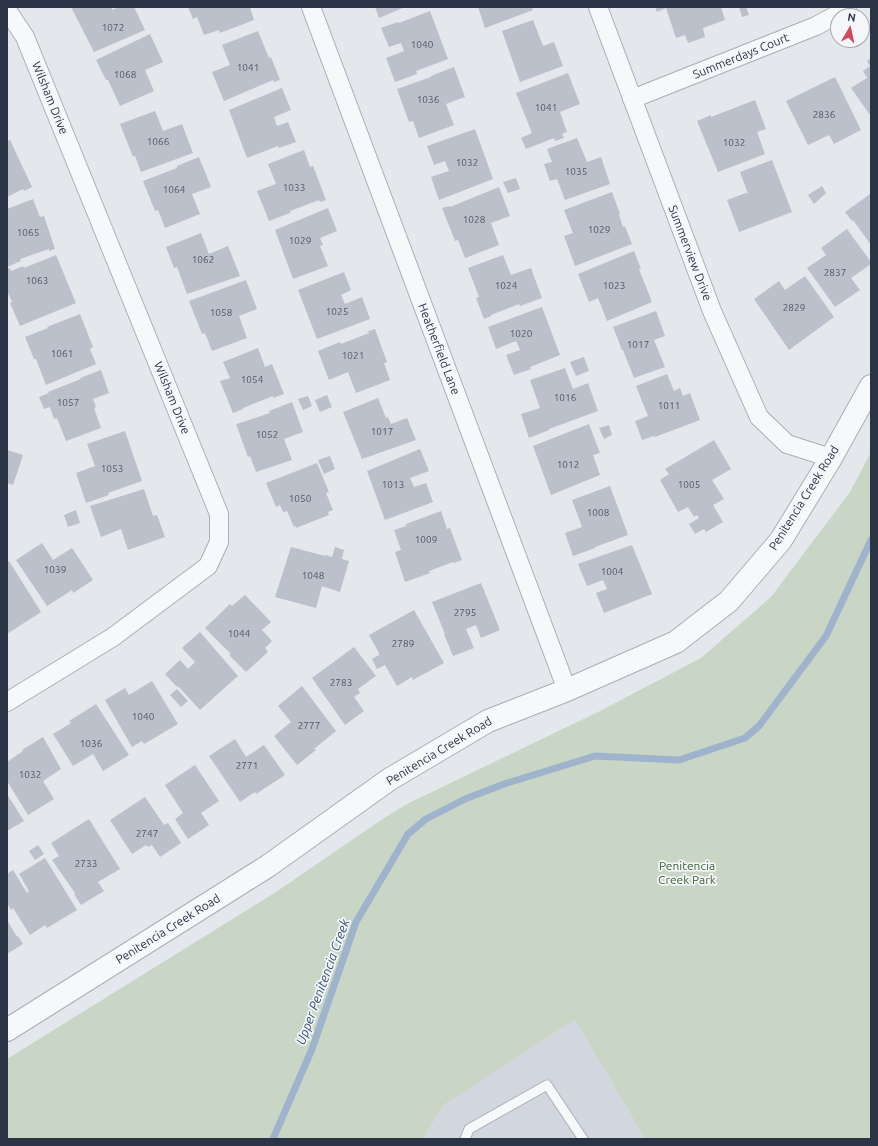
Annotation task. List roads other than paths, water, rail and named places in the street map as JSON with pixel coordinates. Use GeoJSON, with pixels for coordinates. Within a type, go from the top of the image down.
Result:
{"type":"FeatureCollection","features":[{"type":"Feature","properties":{"kind":"street","name":"Heatherfield Lane"},"geometry":{"type":"LineString","coordinates":[[311,7],[568,690]]}},
{"type":"Feature","properties":{"kind":"street","name":"Summerview Drive"},"geometry":{"type":"LineString","coordinates":[[598,7],[712,311],[759,416],[787,444],[831,458]]}},
{"type":"Feature","properties":{"kind":"street","name":"Summerdays Court"},"geometry":{"type":"LineString","coordinates":[[632,99],[816,26],[842,12],[847,7]]}},
{"type":"Feature","properties":{"kind":"street","name":"Wilsham Drive"},"geometry":{"type":"LineString","coordinates":[[7,10],[26,37],[216,506],[219,514],[219,542],[208,566],[113,637],[7,702]]}},
{"type":"Feature","properties":{"kind":"street","name":"Penitencia Creek Road"},"geometry":{"type":"LineString","coordinates":[[7,1030],[268,866],[390,779],[488,721],[568,690],[676,642],[729,601],[781,540],[831,458],[871,386]]}},
{"type":"Feature","properties":{"kind":"lane"},"geometry":{"type":"LineString","coordinates":[[465,1139],[470,1130],[547,1085],[583,1139]]}},
{"type":"Feature","properties":{"kind":"waterway","name":"Upper Penitencia Creek"},"geometry":{"type":"LineString","coordinates":[[273,1139],[312,1049],[356,922],[408,834],[426,819],[465,799],[504,784],[595,756],[679,760],[745,738],[759,726],[826,636],[871,540]]}},
{"type":"Feature","properties":{"kind":"park label","name":"Penitencia Creek Park"},"geometry":{"type":"Point","coordinates":[687,873]}}]}
